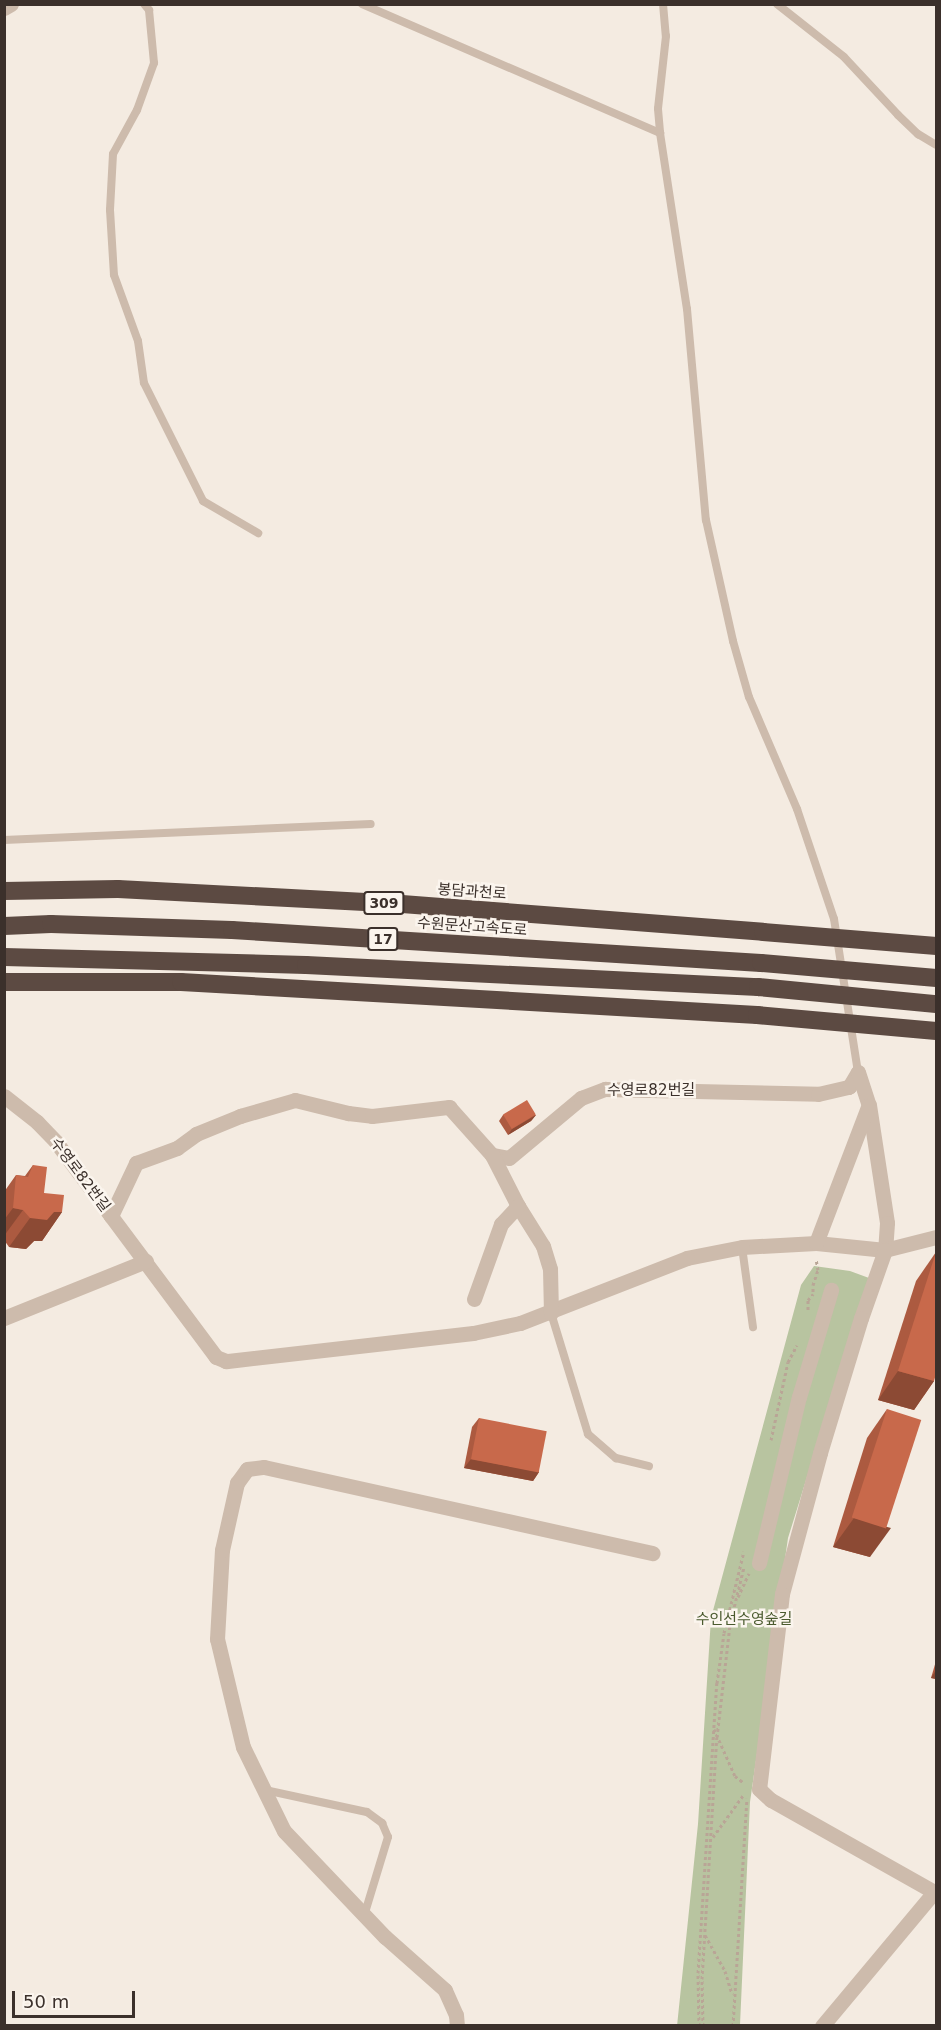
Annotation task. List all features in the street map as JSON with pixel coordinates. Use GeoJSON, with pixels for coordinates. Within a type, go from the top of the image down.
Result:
{"type":"FeatureCollection","features":[{"type":"Feature","properties":{"kind":"highway","name":"봉담과천로"},"geometry":{"type":"LineString","coordinates":[[4,891],[118,889],[366,902],[936,946]]}},
{"type":"Feature","properties":{"kind":"highway","name":"수원문산고속도로"},"geometry":{"type":"LineString","coordinates":[[4,926],[51,924],[232,930],[761,963],[936,978]]}},
{"type":"Feature","properties":{"kind":"highway","name":"17"},"geometry":{"type":"LineString","coordinates":[[4,957],[306,965],[758,987],[936,1004]]}},
{"type":"Feature","properties":{"kind":"highway"},"geometry":{"type":"LineString","coordinates":[[4,982],[181,982],[757,1015],[936,1031]]}},
{"type":"Feature","properties":{"kind":"street"},"geometry":{"type":"LineString","coordinates":[[4,8],[11,4]]}},
{"type":"Feature","properties":{"kind":"street"},"geometry":{"type":"LineString","coordinates":[[822,2025],[935,1892],[771,1800],[759,1789],[782,1594],[820,1453],[885,1250],[887,1223],[869,1105],[858,1072]]}},
{"type":"Feature","properties":{"kind":"street","name":"수영로82번길"},"geometry":{"type":"LineString","coordinates":[[4,1096],[37,1122],[56,1142],[111,1215],[136,1163],[177,1148],[196,1134],[240,1116],[295,1100],[348,1113],[372,1116],[449,1107],[492,1155],[510,1158],[581,1098],[605,1089],[818,1094],[849,1087],[858,1072]]}},
{"type":"Feature","properties":{"kind":"street"},"geometry":{"type":"LineString","coordinates":[[816,1250],[869,1105]]}},
{"type":"Feature","properties":{"kind":"street"},"geometry":{"type":"LineString","coordinates":[[492,1155],[518,1206],[543,1246],[550,1269],[551,1313]]}},
{"type":"Feature","properties":{"kind":"street"},"geometry":{"type":"LineString","coordinates":[[474,1299],[501,1224],[518,1206]]}},
{"type":"Feature","properties":{"kind":"street"},"geometry":{"type":"LineString","coordinates":[[111,1215],[216,1357],[223,1361],[473,1333],[520,1323],[551,1313],[687,1258],[742,1247],[885,1250],[936,1237]]}},
{"type":"Feature","properties":{"kind":"street"},"geometry":{"type":"LineString","coordinates":[[4,1318],[146,1261]]}},
{"type":"Feature","properties":{"kind":"street"},"geometry":{"type":"LineString","coordinates":[[759,1563],[799,1397],[831,1290]]}},
{"type":"Feature","properties":{"kind":"street"},"geometry":{"type":"LineString","coordinates":[[457,2025],[456,2015],[445,1990],[364,1916],[284,1831],[243,1747],[217,1639],[222,1550],[237,1483],[247,1469],[264,1467],[653,1553]]}},
{"type":"Feature","properties":{"kind":"lane"},"geometry":{"type":"LineString","coordinates":[[144,4],[149,10],[154,63],[137,110],[113,154],[110,210],[114,275],[138,341],[144,383],[203,501],[258,533]]}},
{"type":"Feature","properties":{"kind":"lane"},"geometry":{"type":"LineString","coordinates":[[362,4],[660,133]]}},
{"type":"Feature","properties":{"kind":"lane"},"geometry":{"type":"LineString","coordinates":[[663,4],[666,36],[658,109],[687,309],[706,520],[749,697],[797,809],[834,919],[858,1072]]}},
{"type":"Feature","properties":{"kind":"lane"},"geometry":{"type":"LineString","coordinates":[[777,4],[844,57],[918,134],[936,145]]}},
{"type":"Feature","properties":{"kind":"lane"},"geometry":{"type":"LineString","coordinates":[[4,840],[371,824]]}},
{"type":"Feature","properties":{"kind":"lane"},"geometry":{"type":"LineString","coordinates":[[742,1247],[753,1327]]}},
{"type":"Feature","properties":{"kind":"lane"},"geometry":{"type":"LineString","coordinates":[[551,1313],[588,1434],[616,1458],[649,1466]]}},
{"type":"Feature","properties":{"kind":"lane"},"geometry":{"type":"LineString","coordinates":[[264,1790],[368,1812],[382,1823],[388,1837],[364,1916]]}},
{"type":"Feature","properties":{"kind":"path"},"geometry":{"type":"LineString","coordinates":[[813,1292],[818,1270],[816,1250]]}},
{"type":"Feature","properties":{"kind":"path"},"geometry":{"type":"LineString","coordinates":[[770,1444],[788,1362],[800,1345],[785,1386],[775,1443]]}},
{"type":"Feature","properties":{"kind":"path"},"geometry":{"type":"LineString","coordinates":[[748,1545],[730,1624],[717,1737],[701,2025],[698,1973],[708,1844],[713,1729],[724,1633],[748,1545]]}},
{"type":"Feature","properties":{"kind":"path"},"geometry":{"type":"LineString","coordinates":[[730,1624],[747,1575],[759,1563]]}},
{"type":"Feature","properties":{"kind":"path"},"geometry":{"type":"LineString","coordinates":[[713,1729],[735,1776],[748,1787]]}},
{"type":"Feature","properties":{"kind":"path"},"geometry":{"type":"LineString","coordinates":[[708,1844],[734,1812],[748,1787]]}},
{"type":"Feature","properties":{"kind":"path"},"geometry":{"type":"LineString","coordinates":[[732,2025],[748,1787]]}},
{"type":"Feature","properties":{"kind":"path"},"geometry":{"type":"LineString","coordinates":[[705,1934],[725,1971],[734,1999]]}},
{"type":"Feature","properties":{"kind":"green space","name":"수인선수영숲길"},"geometry":{"type":"Polygon","coordinates":[[[814,1266],[850,1271],[869,1278],[788,1538],[750,1802],[740,2025],[677,2026],[698,1824],[711,1618],[801,1285],[814,1266]]]}},
{"type":"Feature","properties":{"kind":"building"},"geometry":{"type":"Polygon","coordinates":[[[527,1100],[536,1115],[512,1129],[503,1114],[527,1100]]]}},
{"type":"Feature","properties":{"kind":"building"},"geometry":{"type":"Polygon","coordinates":[[[33,1165],[47,1167],[44,1193],[64,1195],[62,1212],[54,1212],[47,1220],[30,1218],[23,1210],[13,1208],[16,1175],[28,1177],[33,1165]]]}},
{"type":"Feature","properties":{"kind":"building"},"geometry":{"type":"Polygon","coordinates":[[[936,1252],[936,1374],[934,1381],[898,1371],[936,1252]]]}},
{"type":"Feature","properties":{"kind":"building"},"geometry":{"type":"Polygon","coordinates":[[[887,1409],[921,1420],[886,1529],[852,1517],[887,1409]]]}},
{"type":"Feature","properties":{"kind":"building"},"geometry":{"type":"Polygon","coordinates":[[[479,1418],[547,1431],[539,1472],[471,1459],[479,1418]]]}}]}
